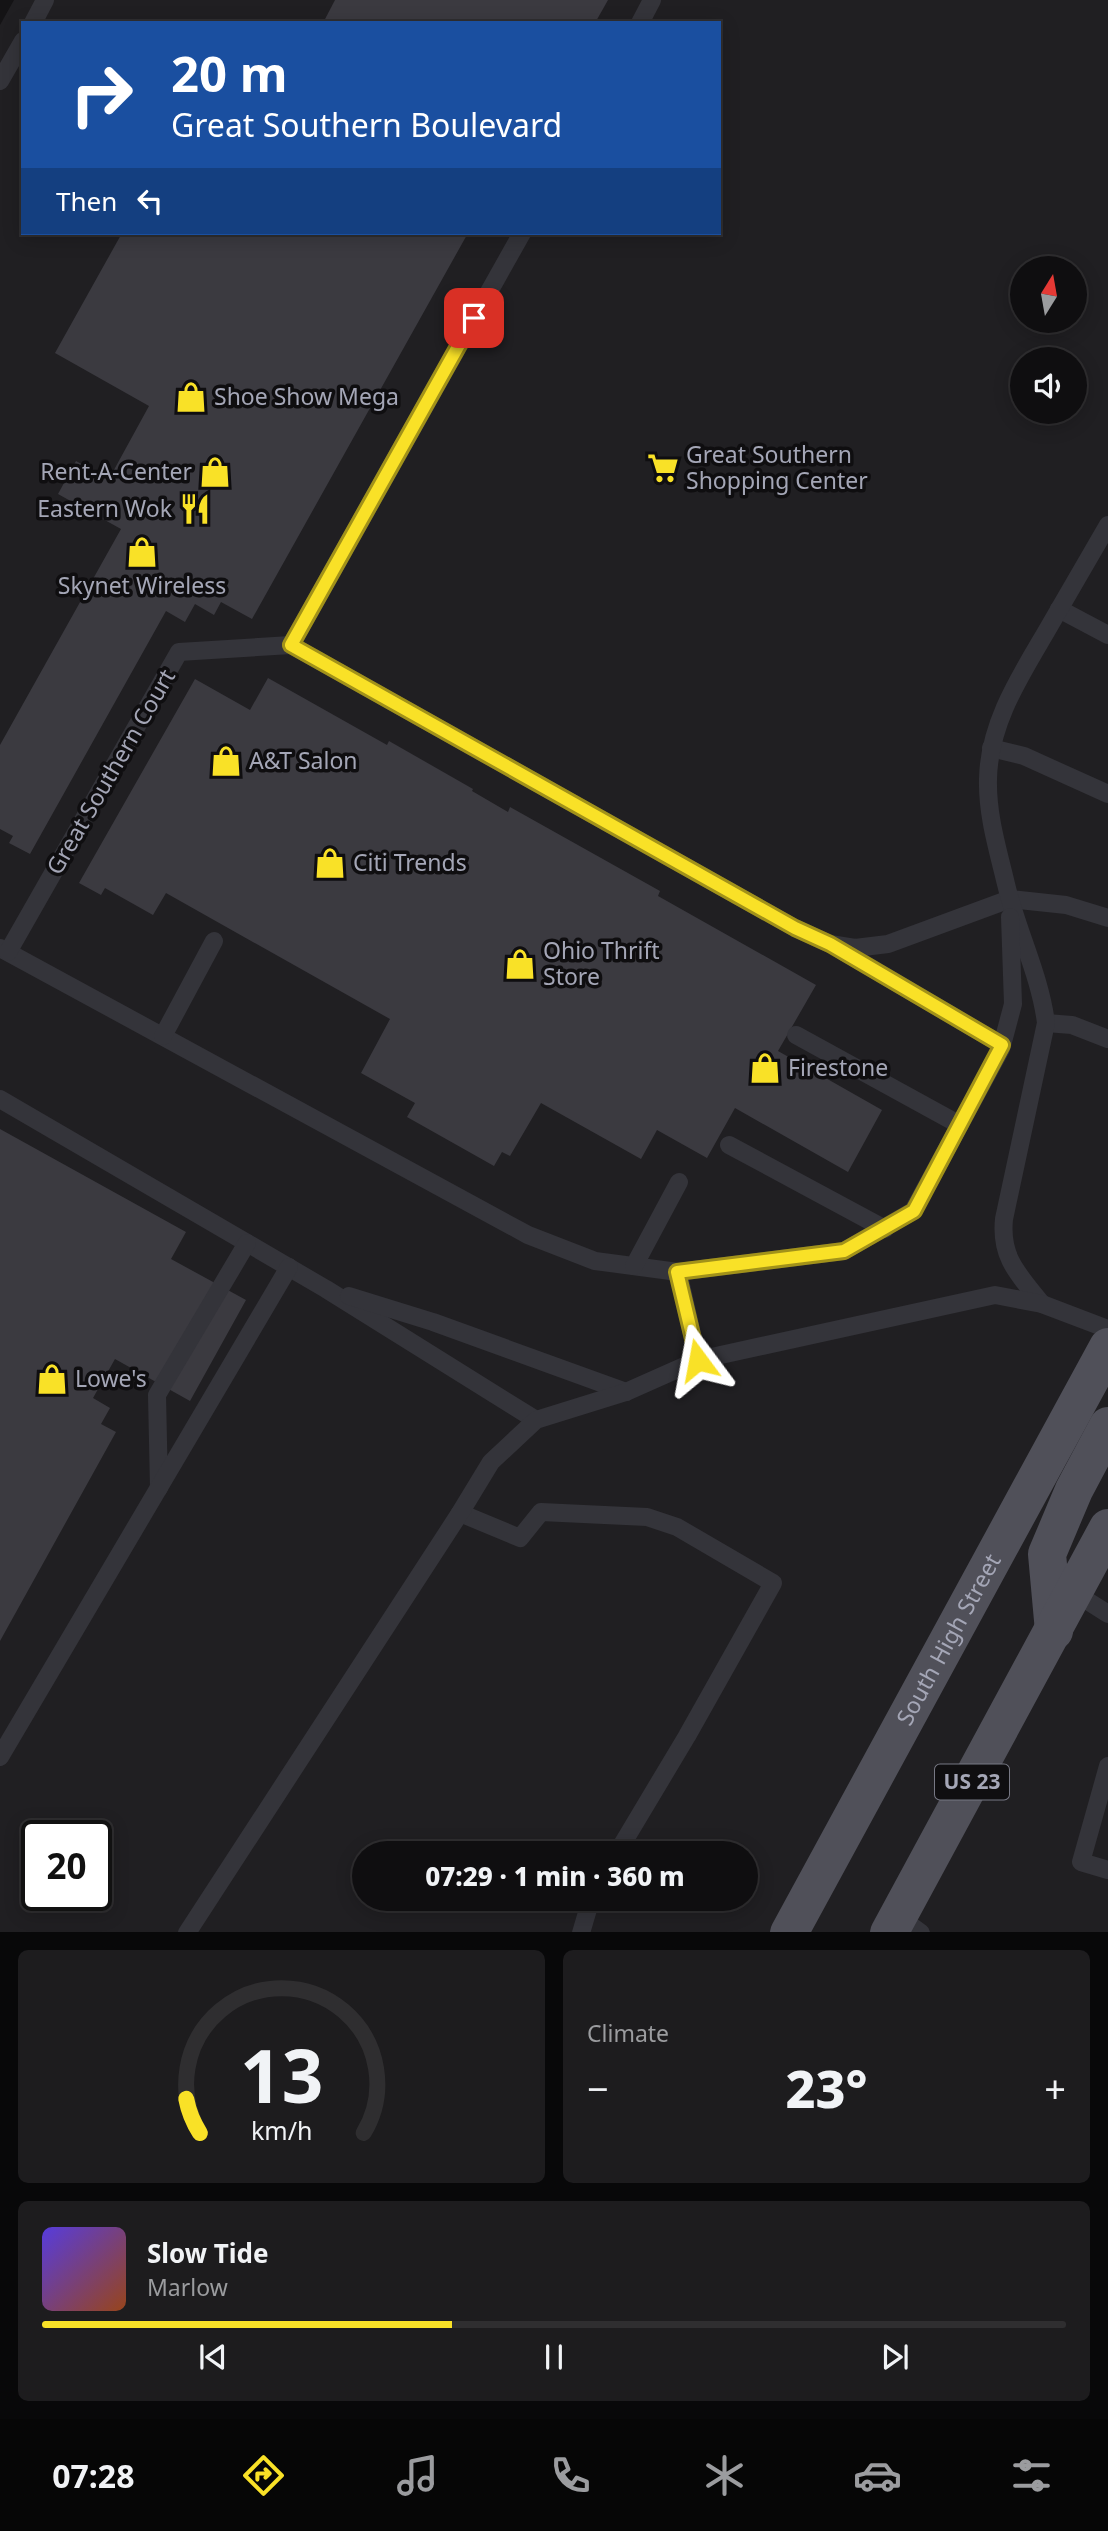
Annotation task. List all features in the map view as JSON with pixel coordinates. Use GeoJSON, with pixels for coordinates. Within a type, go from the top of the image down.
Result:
{"type":"FeatureCollection","features":[{"type":"Feature","properties":{"kind":"main road","name":"South High Street"},"geometry":{"type":"LineString","coordinates":[[790,1932],[1108,1347]]}},
{"type":"Feature","properties":{"kind":"main road"},"geometry":{"type":"LineString","coordinates":[[1054,1631],[1046,1554],[1074,1490],[1108,1426]]}},
{"type":"Feature","properties":{"kind":"main road","name":"US 23"},"geometry":{"type":"LineString","coordinates":[[903,1927],[1108,1528]]}},
{"type":"Feature","properties":{"kind":"lane"},"geometry":{"type":"LineString","coordinates":[[34,21],[46,0]]}},
{"type":"Feature","properties":{"kind":"lane"},"geometry":{"type":"LineString","coordinates":[[641,21],[652,0]]}},
{"type":"Feature","properties":{"kind":"lane"},"geometry":{"type":"LineString","coordinates":[[0,81],[21,44]]}},
{"type":"Feature","properties":{"kind":"lane"},"geometry":{"type":"LineString","coordinates":[[521,235],[291,645],[783,921],[830,944],[1002,1045]]}},
{"type":"Feature","properties":{"kind":"lane"},"geometry":{"type":"LineString","coordinates":[[1042,1304],[1011,1265],[1002,1238],[1046,1023],[1043,998],[1010,899],[990,817],[988,780],[991,748],[998,721],[1018,680],[1107,528]]}},
{"type":"Feature","properties":{"kind":"lane"},"geometry":{"type":"LineString","coordinates":[[1059,609],[1108,635]]}},
{"type":"Feature","properties":{"kind":"lane","name":"Great Southern Court"},"geometry":{"type":"LineString","coordinates":[[4,950],[179,652],[291,645]]}},
{"type":"Feature","properties":{"kind":"lane"},"geometry":{"type":"LineString","coordinates":[[991,748],[1024,756],[1108,794]]}},
{"type":"Feature","properties":{"kind":"lane"},"geometry":{"type":"LineString","coordinates":[[830,944],[855,948],[888,944],[1010,899],[1066,905],[1108,918]]}},
{"type":"Feature","properties":{"kind":"lane"},"geometry":{"type":"LineString","coordinates":[[4,950],[528,1235],[595,1261],[677,1272],[844,1251],[914,1211],[1002,1045],[1013,1004],[1010,899]]}},
{"type":"Feature","properties":{"kind":"lane"},"geometry":{"type":"LineString","coordinates":[[163,1036],[215,941]]}},
{"type":"Feature","properties":{"kind":"lane"},"geometry":{"type":"LineString","coordinates":[[1046,1023],[1072,1025],[1108,1039]]}},
{"type":"Feature","properties":{"kind":"lane"},"geometry":{"type":"LineString","coordinates":[[796,1035],[960,1125]]}},
{"type":"Feature","properties":{"kind":"lane"},"geometry":{"type":"LineString","coordinates":[[0,1099],[326,1289],[536,1420]]}},
{"type":"Feature","properties":{"kind":"lane"},"geometry":{"type":"LineString","coordinates":[[730,1145],[885,1229]]}},
{"type":"Feature","properties":{"kind":"lane"},"geometry":{"type":"LineString","coordinates":[[634,1266],[679,1182]]}},
{"type":"Feature","properties":{"kind":"lane"},"geometry":{"type":"LineString","coordinates":[[159,1488],[157,1395],[247,1243]]}},
{"type":"Feature","properties":{"kind":"lane"},"geometry":{"type":"LineString","coordinates":[[0,1757],[289,1268]]}},
{"type":"Feature","properties":{"kind":"lane"},"geometry":{"type":"LineString","coordinates":[[677,1272],[698,1360]]}},
{"type":"Feature","properties":{"kind":"lane"},"geometry":{"type":"LineString","coordinates":[[326,1289],[433,1322],[626,1392]]}},
{"type":"Feature","properties":{"kind":"lane"},"geometry":{"type":"LineString","coordinates":[[188,1932],[491,1462],[536,1420],[626,1392],[698,1360],[995,1295],[1042,1304],[1108,1328]]}},
{"type":"Feature","properties":{"kind":"lane"},"geometry":{"type":"LineString","coordinates":[[460,1513],[520,1538],[541,1512],[646,1517],[677,1527],[773,1583],[624,1841]]}},
{"type":"Feature","properties":{"kind":"lane"},"geometry":{"type":"LineString","coordinates":[[1074,1593],[1108,1614]]}},
{"type":"Feature","properties":{"kind":"lane"},"geometry":{"type":"LineString","coordinates":[[1108,1766],[1081,1862],[1108,1870]]}},
{"type":"Feature","properties":{"kind":"lane"},"geometry":{"type":"LineString","coordinates":[[581,1932],[587,1911]]}},
{"type":"Feature","properties":{"kind":"shaded area"},"geometry":{"type":"Polygon","coordinates":[[[14,0],[1108,0],[1108,1932],[0,1932],[0,25],[14,0]]]}},
{"type":"Feature","properties":{"kind":"building"},"geometry":{"type":"Polygon","coordinates":[[[335,0],[608,0],[596,21],[324,21],[335,0]]]}},
{"type":"Feature","properties":{"kind":"building"},"geometry":{"type":"Polygon","coordinates":[[[121,235],[467,235],[252,619],[221,602],[214,615],[195,604],[185,622],[166,611],[30,854],[9,843],[13,836],[0,829],[0,745],[121,529],[58,494],[76,461],[109,479],[149,406],[55,353],[121,235]]]}},
{"type":"Feature","properties":{"kind":"building"},"geometry":{"type":"Polygon","coordinates":[[[268,678],[387,745],[389,741],[508,812],[510,807],[660,891],[658,896],[816,985],[778,1051],[882,1110],[848,1172],[735,1108],[707,1158],[657,1130],[641,1159],[541,1103],[510,1156],[502,1152],[494,1166],[407,1117],[415,1103],[361,1073],[390,1019],[166,893],[153,915],[105,888],[101,895],[79,883],[195,679],[250,710],[268,678]]]}},
{"type":"Feature","properties":{"kind":"building","name":"Lowe's"},"geometry":{"type":"Polygon","coordinates":[[[0,1129],[186,1232],[171,1259],[246,1300],[190,1401],[115,1359],[93,1398],[110,1408],[101,1424],[116,1432],[0,1641],[0,1129]]]}},
{"type":"Feature","properties":{"kind":"place","name":"Shoe Show Mega"},"geometry":{"type":"Point","coordinates":[191,397]}},
{"type":"Feature","properties":{"kind":"place","name":"Great Southern Shopping Center"},"geometry":{"type":"Point","coordinates":[663,468]}},
{"type":"Feature","properties":{"kind":"place","name":"Rent-A-Center"},"geometry":{"type":"Point","coordinates":[215,472]}},
{"type":"Feature","properties":{"kind":"place","name":"Eastern Wok"},"geometry":{"type":"Point","coordinates":[195,509]}},
{"type":"Feature","properties":{"kind":"place","name":"Skynet Wireless"},"geometry":{"type":"Point","coordinates":[142,552]}},
{"type":"Feature","properties":{"kind":"place","name":"A&T Salon"},"geometry":{"type":"Point","coordinates":[226,761]}},
{"type":"Feature","properties":{"kind":"place","name":"Citi Trends"},"geometry":{"type":"Point","coordinates":[330,863]}},
{"type":"Feature","properties":{"kind":"place","name":"Ohio Thrift Store"},"geometry":{"type":"Point","coordinates":[520,964]}},
{"type":"Feature","properties":{"kind":"place","name":"Firestone"},"geometry":{"type":"Point","coordinates":[765,1068]}},
{"type":"Feature","properties":{"kind":"place","name":"Lowe's"},"geometry":{"type":"Point","coordinates":[52,1379]}},
{"type":"Feature","properties":{"kind":"route"},"geometry":{"type":"LineString","coordinates":[[474,318],[291,645],[795,928],[830,944],[1002,1045],[914,1211],[844,1251],[677,1272],[698,1360]]}}]}
